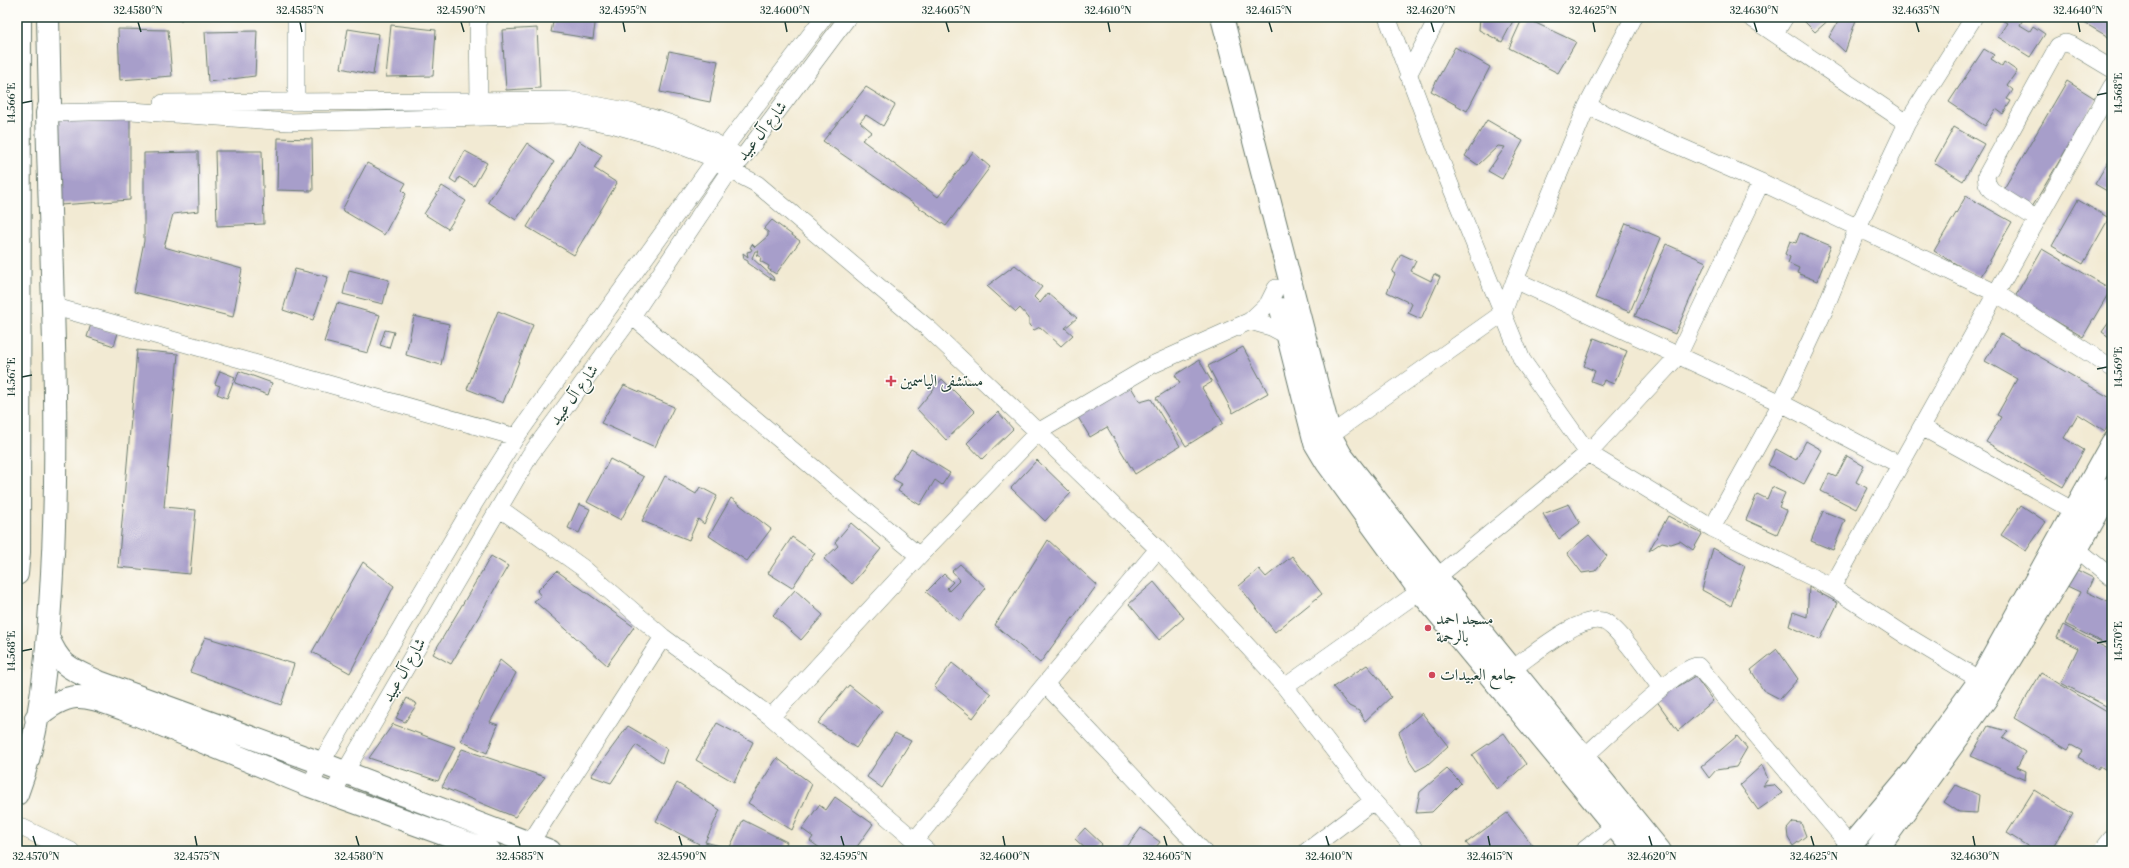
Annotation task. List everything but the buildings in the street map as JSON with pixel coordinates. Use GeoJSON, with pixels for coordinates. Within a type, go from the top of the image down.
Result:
{"type":"FeatureCollection","features":[{"type":"Feature","properties":{"kind":"main road"},"geometry":{"type":"LineString","coordinates":[[17,574],[19,552],[20,17]]}},
{"type":"Feature","properties":{"kind":"main road"},"geometry":{"type":"LineString","coordinates":[[17,794],[31,750],[48,637],[54,531],[48,17]]}},
{"type":"Feature","properties":{"kind":"main road"},"geometry":{"type":"LineString","coordinates":[[1207,17],[1229,95],[1288,336],[1323,439],[1341,455],[1437,577],[1660,851]]}},
{"type":"Feature","properties":{"kind":"main road"},"geometry":{"type":"LineString","coordinates":[[1222,17],[1323,439],[1327,463],[1420,591],[1635,851]]}},
{"type":"Feature","properties":{"kind":"main road"},"geometry":{"type":"LineString","coordinates":[[1849,849],[1915,769],[1980,680],[2112,443]]}},
{"type":"Feature","properties":{"kind":"main road"},"geometry":{"type":"LineString","coordinates":[[1876,851],[1986,699],[2077,549],[2112,487]]}},
{"type":"Feature","properties":{"kind":"main road"},"geometry":{"type":"LineString","coordinates":[[48,637],[54,652],[63,663],[88,677],[321,763],[540,847]]}},
{"type":"Feature","properties":{"kind":"main road"},"geometry":{"type":"LineString","coordinates":[[36,718],[48,707],[64,698],[91,698],[123,709],[310,786],[490,851]]}},
{"type":"Feature","properties":{"kind":"street"},"geometry":{"type":"LineString","coordinates":[[296,17],[296,102]]}},
{"type":"Feature","properties":{"kind":"street"},"geometry":{"type":"LineString","coordinates":[[478,17],[479,101]]}},
{"type":"Feature","properties":{"kind":"street","name":"شارع آل عبيد"},"geometry":{"type":"LineString","coordinates":[[310,786],[321,763],[475,502],[516,437],[721,153],[824,17]]}},
{"type":"Feature","properties":{"kind":"street","name":"شارع آل عبيد"},"geometry":{"type":"LineString","coordinates":[[332,794],[530,455],[632,316],[736,165],[848,17]]}},
{"type":"Feature","properties":{"kind":"street"},"geometry":{"type":"LineString","coordinates":[[1386,17],[1522,360],[1588,453],[1712,528],[1832,587],[1905,635],[1980,680]]}},
{"type":"Feature","properties":{"kind":"street"},"geometry":{"type":"LineString","coordinates":[[1408,75],[1438,17]]}},
{"type":"Feature","properties":{"kind":"street"},"geometry":{"type":"LineString","coordinates":[[1323,439],[1503,313],[1515,280],[1587,106],[1634,17]]}},
{"type":"Feature","properties":{"kind":"street"},"geometry":{"type":"LineString","coordinates":[[1750,17],[1907,123]]}},
{"type":"Feature","properties":{"kind":"street"},"geometry":{"type":"LineString","coordinates":[[1775,34],[1785,17]]}},
{"type":"Feature","properties":{"kind":"street"},"geometry":{"type":"LineString","coordinates":[[1712,528],[1781,403],[1824,311],[1858,227],[1907,123],[1974,17]]}},
{"type":"Feature","properties":{"kind":"street"},"geometry":{"type":"LineString","coordinates":[[2037,219],[1991,190],[1987,183],[1986,176],[2058,46],[2065,43],[2072,45],[2112,69]]}},
{"type":"Feature","properties":{"kind":"street"},"geometry":{"type":"LineString","coordinates":[[1832,587],[2037,219],[2110,97]]}},
{"type":"Feature","properties":{"kind":"street"},"geometry":{"type":"LineString","coordinates":[[48,108],[296,102],[567,100],[625,109],[680,127],[721,153],[736,165],[930,330],[1038,432],[1158,549],[1285,687],[1373,801],[1418,851]]}},
{"type":"Feature","properties":{"kind":"street"},"geometry":{"type":"LineString","coordinates":[[1587,106],[1761,182],[1996,293],[2112,368]]}},
{"type":"Feature","properties":{"kind":"street"},"geometry":{"type":"LineString","coordinates":[[48,108],[131,111],[289,122],[560,115],[615,125],[721,153]]}},
{"type":"Feature","properties":{"kind":"street"},"geometry":{"type":"LineString","coordinates":[[1285,687],[1420,591],[1588,453],[1678,356],[1761,182]]}},
{"type":"Feature","properties":{"kind":"street"},"geometry":{"type":"LineString","coordinates":[[1515,280],[1781,403],[1900,465]]}},
{"type":"Feature","properties":{"kind":"street"},"geometry":{"type":"LineString","coordinates":[[771,717],[919,556],[1038,432],[1152,365],[1250,321],[1268,304],[1276,288]]}},
{"type":"Feature","properties":{"kind":"street"},"geometry":{"type":"LineString","coordinates":[[52,306],[516,437]]}},
{"type":"Feature","properties":{"kind":"street"},"geometry":{"type":"LineString","coordinates":[[632,316],[919,556]]}},
{"type":"Feature","properties":{"kind":"street"},"geometry":{"type":"LineString","coordinates":[[1250,321],[1271,327],[1288,336]]}},
{"type":"Feature","properties":{"kind":"street"},"geometry":{"type":"LineString","coordinates":[[1922,427],[2074,510]]}},
{"type":"Feature","properties":{"kind":"street"},"geometry":{"type":"LineString","coordinates":[[499,508],[583,568],[663,637],[771,717],[921,846],[1045,684],[1158,549]]}},
{"type":"Feature","properties":{"kind":"street"},"geometry":{"type":"LineString","coordinates":[[2077,549],[2112,578]]}},
{"type":"Feature","properties":{"kind":"street"},"geometry":{"type":"LineString","coordinates":[[1512,669],[1575,626],[1592,621],[1604,621],[1616,630],[1661,688]]}},
{"type":"Feature","properties":{"kind":"street"},"geometry":{"type":"LineString","coordinates":[[540,847],[663,637]]}},
{"type":"Feature","properties":{"kind":"street"},"geometry":{"type":"LineString","coordinates":[[1584,757],[1661,688],[1690,667],[1698,666],[1849,849]]}},
{"type":"Feature","properties":{"kind":"street"},"geometry":{"type":"LineString","coordinates":[[1045,684],[1203,851]]}},
{"type":"Feature","properties":{"kind":"street"},"geometry":{"type":"LineString","coordinates":[[1307,851],[1373,801]]}},
{"type":"Feature","properties":{"kind":"street"},"geometry":{"type":"LineString","coordinates":[[17,825],[71,851]]}},
{"type":"Feature","properties":{"kind":"street"},"geometry":{"type":"LineString","coordinates":[[1583,851],[1615,825]]}},
{"type":"Feature","properties":{"kind":"street"},"geometry":{"type":"LineString","coordinates":[[2102,851],[2112,838]]}},
{"type":"Feature","properties":{"kind":"place","name":"مستشفى الياسمين"},"geometry":{"type":"Point","coordinates":[891,381]}},
{"type":"Feature","properties":{"kind":"place","name":"مسجد احمد بالرحمة"},"geometry":{"type":"Point","coordinates":[1428,628]}},
{"type":"Feature","properties":{"kind":"place","name":"جامع العبيدات"},"geometry":{"type":"Point","coordinates":[1432,675]}}]}
